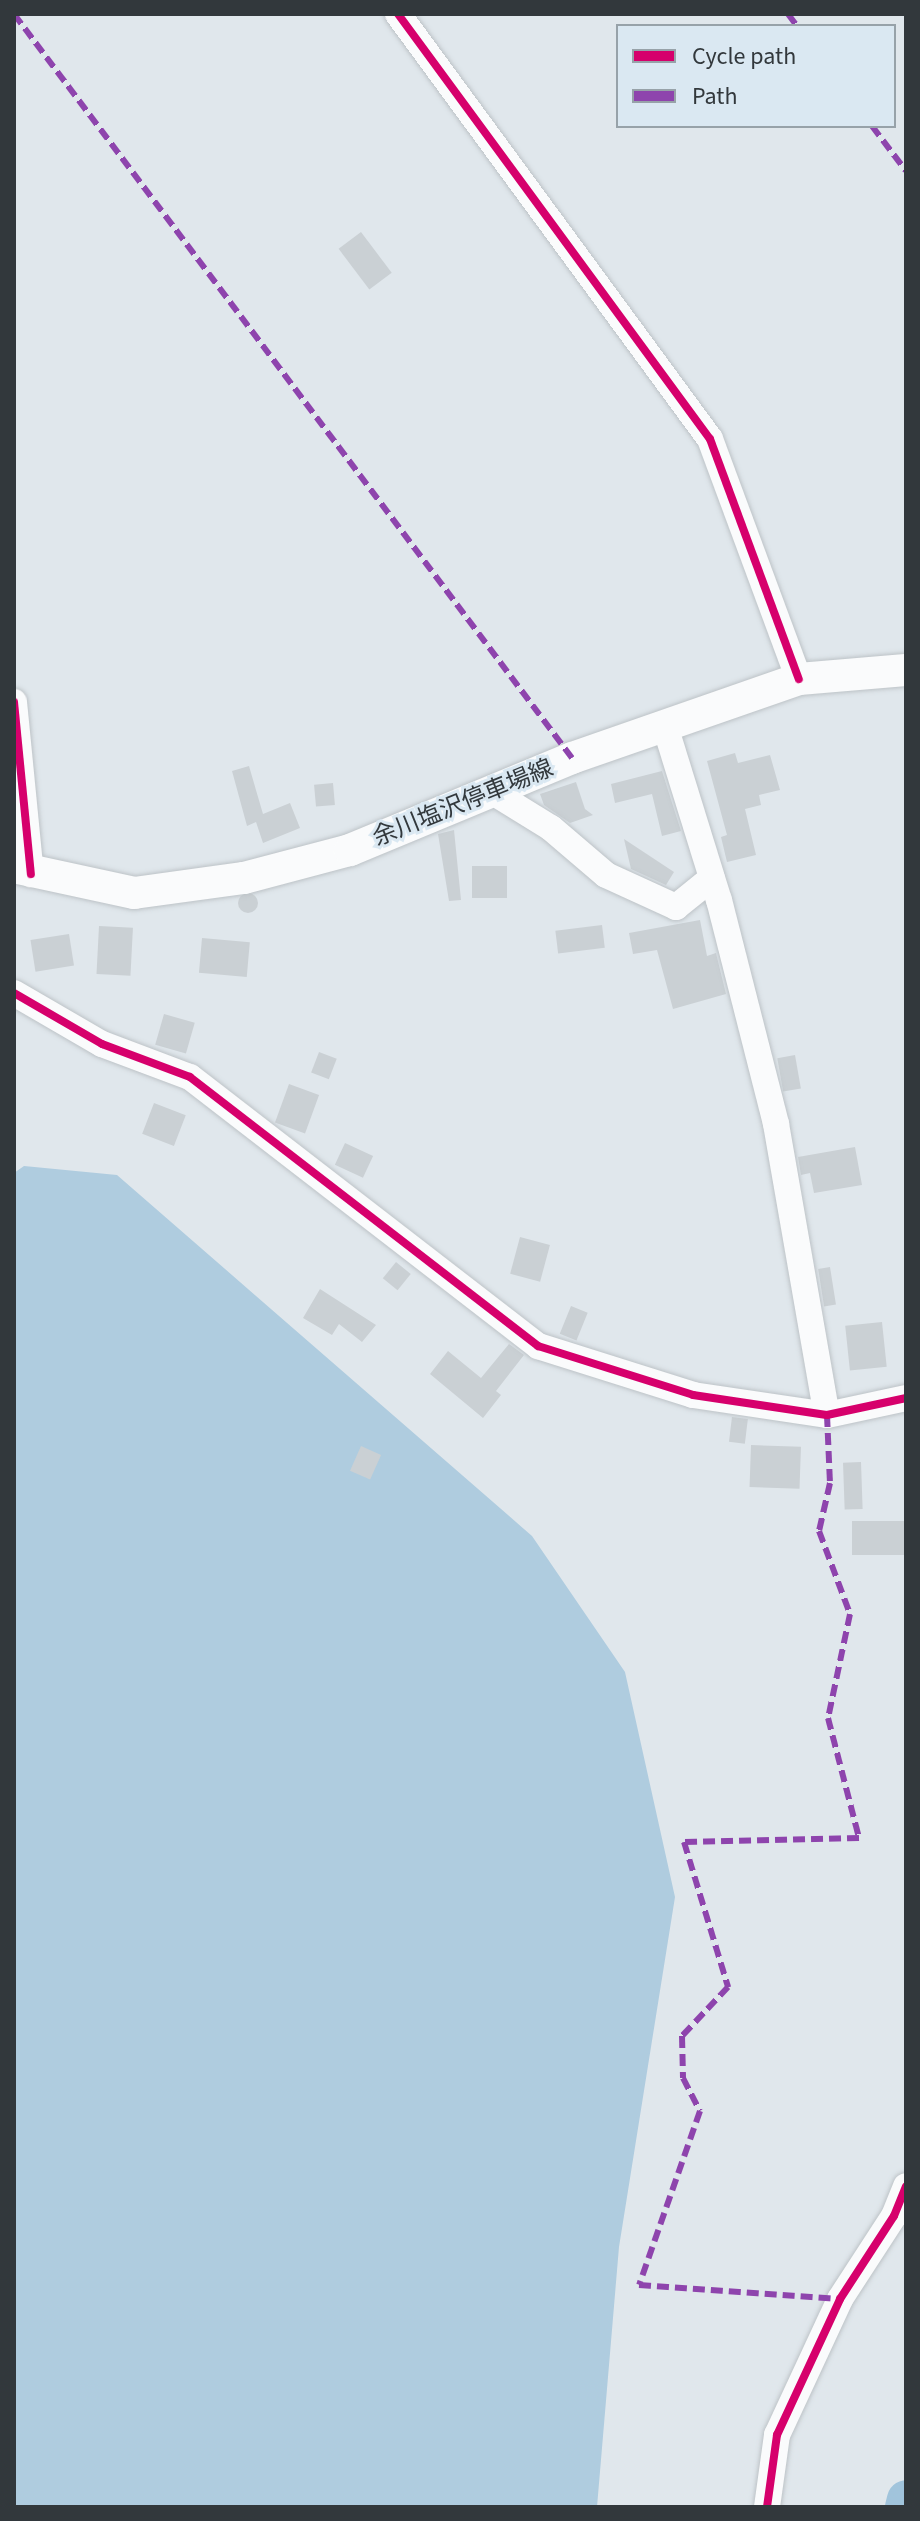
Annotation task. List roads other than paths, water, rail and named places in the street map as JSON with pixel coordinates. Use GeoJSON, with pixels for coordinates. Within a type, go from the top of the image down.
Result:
{"type":"FeatureCollection","features":[{"type":"Feature","properties":{"kind":"main road","name":"余川塩沢停車場線"},"geometry":{"type":"LineString","coordinates":[[23,870],[134,893],[244,878],[350,850],[491,791],[799,679],[906,670]]}},
{"type":"Feature","properties":{"kind":"street"},"geometry":{"type":"LineString","coordinates":[[398,14],[710,439],[799,679]]}},
{"type":"Feature","properties":{"kind":"street"},"geometry":{"type":"LineString","coordinates":[[14,702],[23,870]]}},
{"type":"Feature","properties":{"kind":"street"},"geometry":{"type":"LineString","coordinates":[[665,726],[712,878],[776,1124],[827,1415]]}},
{"type":"Feature","properties":{"kind":"street"},"geometry":{"type":"LineString","coordinates":[[491,791],[551,828],[606,875],[676,907],[712,878]]}},
{"type":"Feature","properties":{"kind":"street"},"geometry":{"type":"LineString","coordinates":[[14,993],[102,1044],[190,1077],[538,1346],[693,1395],[827,1415],[906,1398]]}},
{"type":"Feature","properties":{"kind":"street"},"geometry":{"type":"LineString","coordinates":[[767,2507],[777,2435],[840,2299],[894,2216],[906,2186]]}},
{"type":"Feature","properties":{"kind":"waterway"},"geometry":{"type":"LineString","coordinates":[[904,2507],[906,2499]]}}]}
